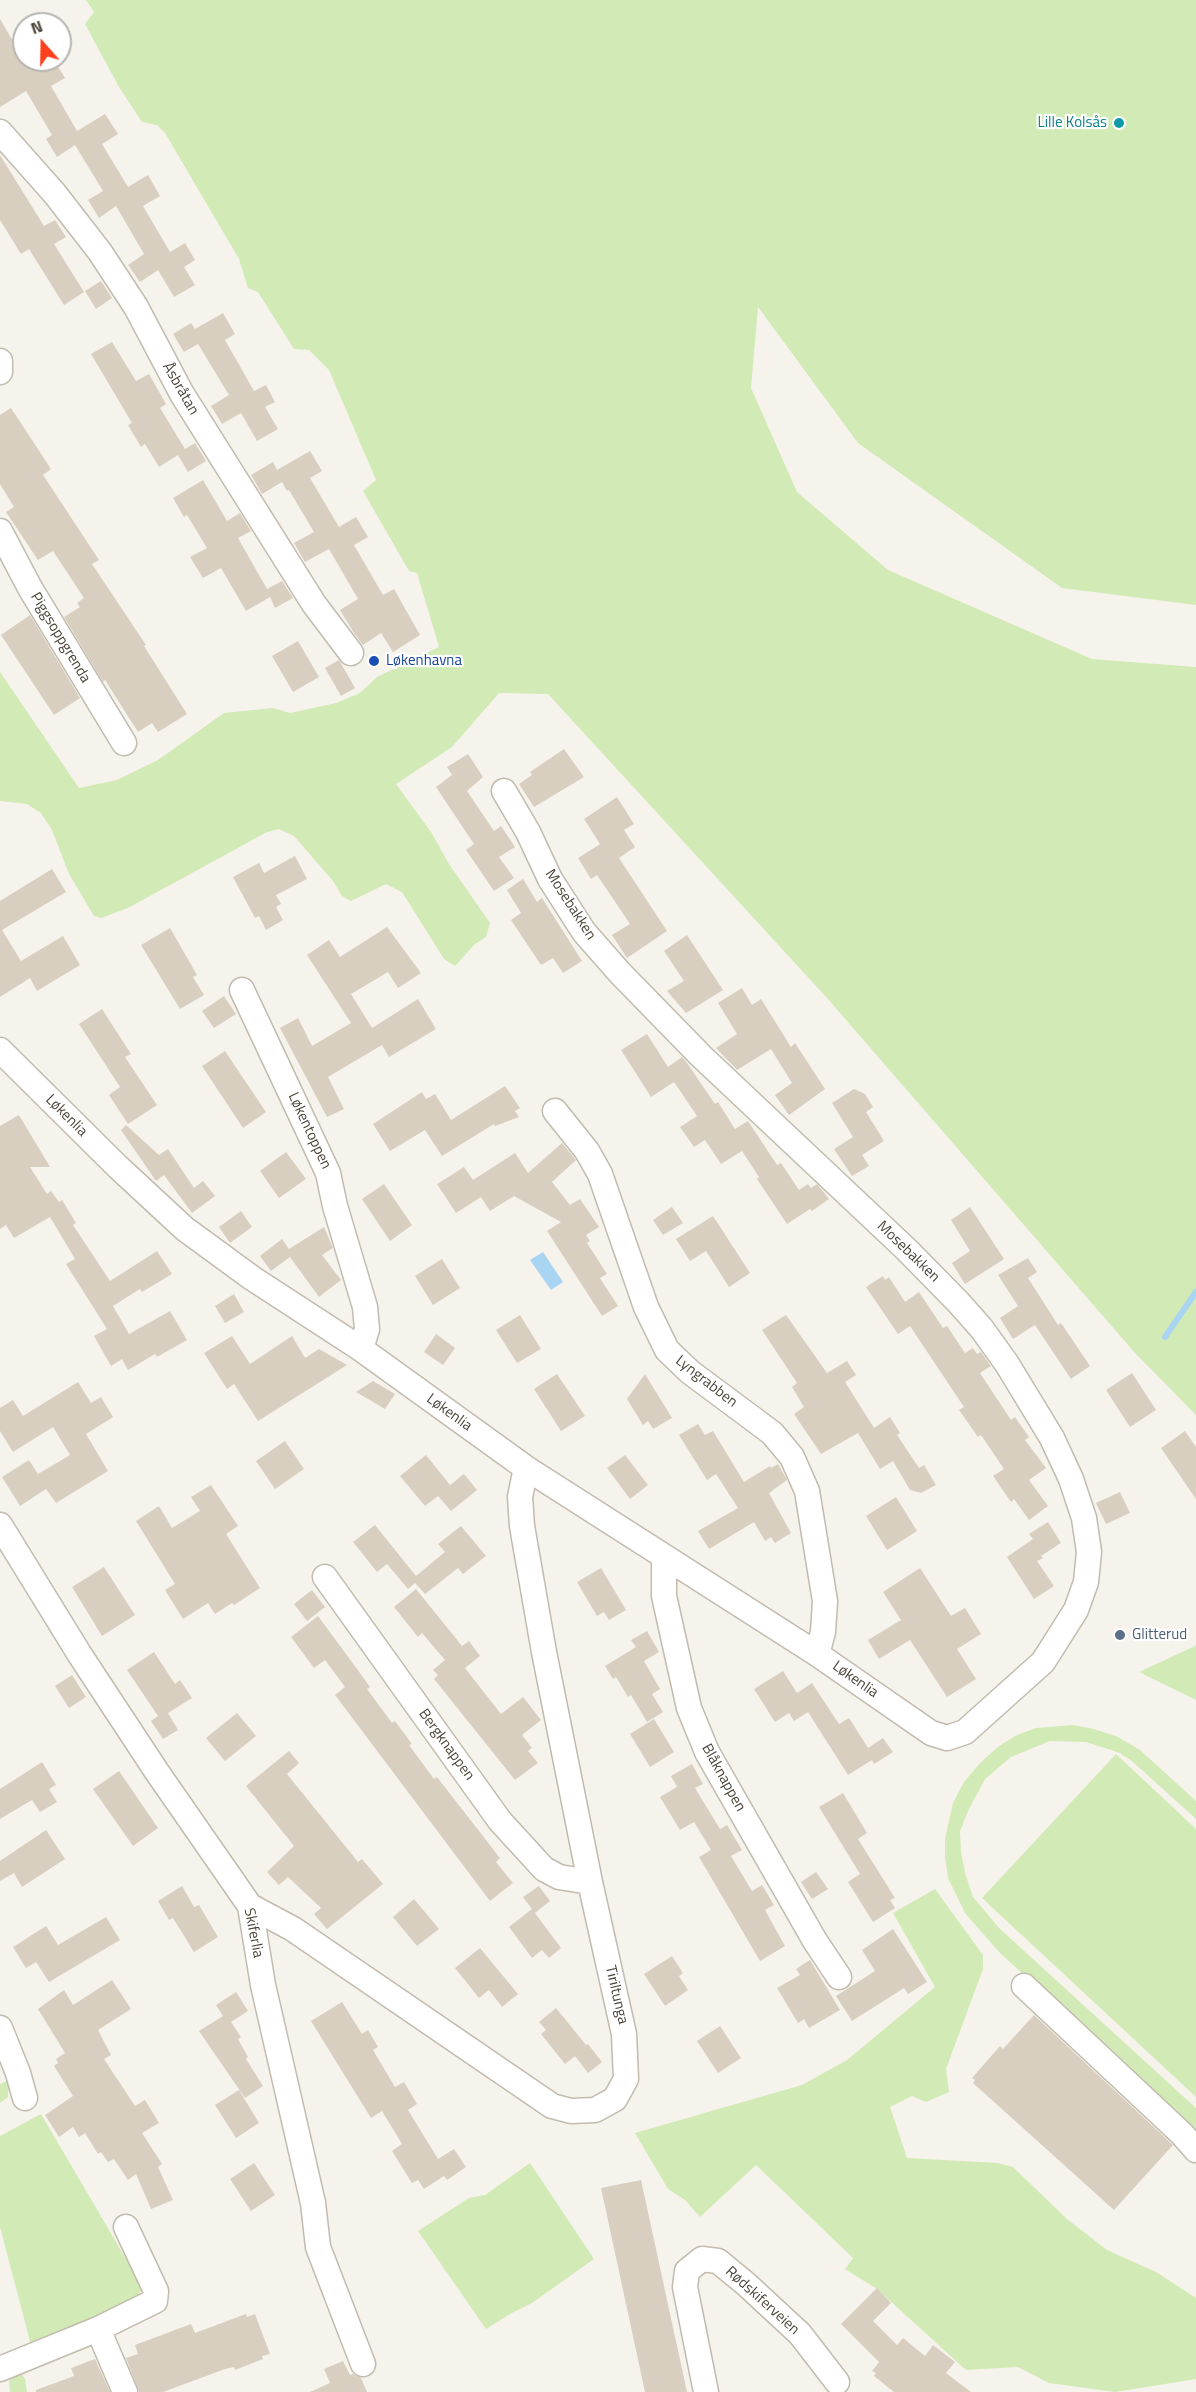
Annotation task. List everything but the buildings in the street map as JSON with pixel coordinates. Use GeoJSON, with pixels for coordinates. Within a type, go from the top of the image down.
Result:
{"type":"FeatureCollection","features":[{"type":"Feature","properties":{"kind":"street","name":"Åsbråtan"},"geometry":{"type":"LineString","coordinates":[[0,132],[56,194],[100,252],[136,307],[182,394],[314,604],[351,653]]}},
{"type":"Feature","properties":{"kind":"street"},"geometry":{"type":"LineString","coordinates":[[0,361],[0,372]]}},
{"type":"Feature","properties":{"kind":"street","name":"Piggsoppgrenda"},"geometry":{"type":"LineString","coordinates":[[0,531],[30,588],[124,742]]}},
{"type":"Feature","properties":{"kind":"street","name":"Mosebakken"},"geometry":{"type":"LineString","coordinates":[[504,791],[528,832],[550,879],[584,932],[620,973],[701,1056],[907,1250],[959,1303],[982,1329],[1007,1364],[1052,1438],[1071,1479],[1084,1518],[1089,1552],[1086,1582],[1076,1610],[1043,1662],[965,1732],[947,1738],[931,1733]]}},
{"type":"Feature","properties":{"kind":"street","name":"Løkentoppen"},"geometry":{"type":"LineString","coordinates":[[242,990],[328,1173],[335,1206],[365,1307],[368,1329],[361,1349]]}},
{"type":"Feature","properties":{"kind":"street","name":"Løkenlia"},"geometry":{"type":"LineString","coordinates":[[0,1050],[118,1167],[185,1229],[252,1278],[361,1349],[525,1468],[817,1654],[931,1733]]}},
{"type":"Feature","properties":{"kind":"street","name":"Lyngrabben"},"geometry":{"type":"LineString","coordinates":[[555,1111],[587,1151],[600,1174],[646,1306],[667,1350],[690,1372],[772,1433],[792,1457],[807,1491],[825,1600],[823,1632],[817,1654]]}},
{"type":"Feature","properties":{"kind":"street","name":"Tiriltunga"},"geometry":{"type":"LineString","coordinates":[[250,1906],[293,1929],[552,2106],[571,2111],[595,2110],[615,2099],[626,2079],[624,2034],[590,1882],[544,1652],[522,1526],[520,1497],[525,1468]]}},
{"type":"Feature","properties":{"kind":"street","name":"Skiferlia"},"geometry":{"type":"LineString","coordinates":[[0,1525],[80,1655],[157,1772],[250,1906],[262,1984],[313,2204],[318,2247],[363,2364]]}},
{"type":"Feature","properties":{"kind":"street","name":"Blåknappen"},"geometry":{"type":"LineString","coordinates":[[664,1558],[664,1596],[689,1708],[707,1752],[809,1931],[839,1977]]}},
{"type":"Feature","properties":{"kind":"street","name":"Bergknappen"},"geometry":{"type":"LineString","coordinates":[[325,1577],[500,1821],[544,1869],[559,1877],[590,1882]]}},
{"type":"Feature","properties":{"kind":"street"},"geometry":{"type":"LineString","coordinates":[[1024,1986],[1182,2134],[1196,2150]]}},
{"type":"Feature","properties":{"kind":"street"},"geometry":{"type":"LineString","coordinates":[[0,2028],[18,2073],[25,2098]]}},
{"type":"Feature","properties":{"kind":"street"},"geometry":{"type":"LineString","coordinates":[[0,2369],[98,2329],[147,2307],[155,2301],[157,2297],[126,2228]]}},
{"type":"Feature","properties":{"kind":"street","name":"Rødskiferveien"},"geometry":{"type":"LineString","coordinates":[[706,2392],[685,2287],[687,2271],[702,2259],[718,2261],[746,2284],[800,2334],[837,2382]]}},
{"type":"Feature","properties":{"kind":"street"},"geometry":{"type":"LineString","coordinates":[[98,2329],[124,2392]]}},
{"type":"Feature","properties":{"kind":"green space"},"geometry":{"type":"Polygon","coordinates":[[[86,0],[1196,0],[1196,605],[1062,588],[858,443],[758,307],[751,388],[797,492],[888,570],[1092,659],[1196,667],[1196,1415],[1135,1353],[827,998],[548,694],[499,693],[452,747],[396,784],[431,832],[449,864],[490,923],[486,937],[475,944],[455,966],[444,959],[402,892],[386,884],[351,901],[342,896],[333,881],[294,836],[279,829],[267,832],[128,908],[101,918],[94,916],[69,874],[52,830],[41,813],[27,804],[0,801],[0,672],[79,788],[117,780],[158,760],[224,713],[273,708],[290,713],[336,703],[360,693],[377,677],[439,647],[417,573],[409,571],[363,491],[376,480],[329,370],[309,350],[294,349],[258,292],[248,288],[239,259],[165,133],[157,125],[142,122],[119,87],[85,24],[94,12],[86,0]]]}},
{"type":"Feature","properties":{"kind":"green space"},"geometry":{"type":"Polygon","coordinates":[[[1196,1645],[1196,1700],[1139,1672],[1193,1647],[1196,1645]]]}},
{"type":"Feature","properties":{"kind":"green space"},"geometry":{"type":"Polygon","coordinates":[[[1073,1725],[1118,1737],[1140,1750],[1196,1801],[1196,1819],[1120,1753],[1086,1742],[1050,1741],[1011,1757],[985,1779],[960,1831],[961,1853],[966,1876],[973,1897],[999,1928],[1196,2108],[1196,2133],[1000,1953],[965,1913],[948,1878],[945,1839],[953,1803],[964,1782],[999,1746],[1017,1735],[1036,1728],[1073,1725]]]}},
{"type":"Feature","properties":{"kind":"green space"},"geometry":{"type":"Polygon","coordinates":[[[1116,1754],[1196,1829],[1196,2097],[982,1898],[1116,1754]]]}},
{"type":"Feature","properties":{"kind":"green space"},"geometry":{"type":"Polygon","coordinates":[[[935,1889],[983,1955],[983,1969],[946,2069],[949,2092],[926,2102],[912,2096],[890,2107],[907,2158],[998,2163],[1013,2167],[1067,2219],[1107,2250],[1156,2272],[1196,2298],[1196,2379],[1115,2392],[1049,2383],[1018,2367],[966,2370],[877,2289],[845,2269],[853,2258],[756,2165],[700,2217],[685,2200],[668,2189],[635,2133],[802,2085],[847,2060],[935,1987],[893,1913],[935,1889]]]}},
{"type":"Feature","properties":{"kind":"green space"},"geometry":{"type":"Polygon","coordinates":[[[9,2080],[8,2097],[0,2103],[0,2084],[9,2080]]]}},
{"type":"Feature","properties":{"kind":"green space"},"geometry":{"type":"Polygon","coordinates":[[[41,2114],[143,2288],[130,2306],[31,2345],[0,2227],[0,2136],[41,2114]]]}},
{"type":"Feature","properties":{"kind":"green space"},"geometry":{"type":"Polygon","coordinates":[[[530,2163],[594,2259],[532,2303],[486,2329],[418,2231],[469,2198],[485,2195],[530,2163]]]}},
{"type":"Feature","properties":{"kind":"green space"},"geometry":{"type":"Polygon","coordinates":[[[19,2370],[25,2379],[27,2392],[10,2392],[9,2381],[19,2370]]]}},
{"type":"Feature","properties":{"kind":"water"},"geometry":{"type":"Polygon","coordinates":[[[543,1252],[563,1282],[551,1290],[530,1260],[543,1252]]]}},
{"type":"Feature","properties":{"kind":"waterway"},"geometry":{"type":"LineString","coordinates":[[1165,1337],[1196,1292]]}},
{"type":"Feature","properties":{"kind":"place","name":"Lille Kolsås"},"geometry":{"type":"Point","coordinates":[1119,123]}},
{"type":"Feature","properties":{"kind":"place","name":"Løkenhavna"},"geometry":{"type":"Point","coordinates":[374,661]}},
{"type":"Feature","properties":{"kind":"place","name":"Glitterud"},"geometry":{"type":"Point","coordinates":[1120,1635]}}]}
